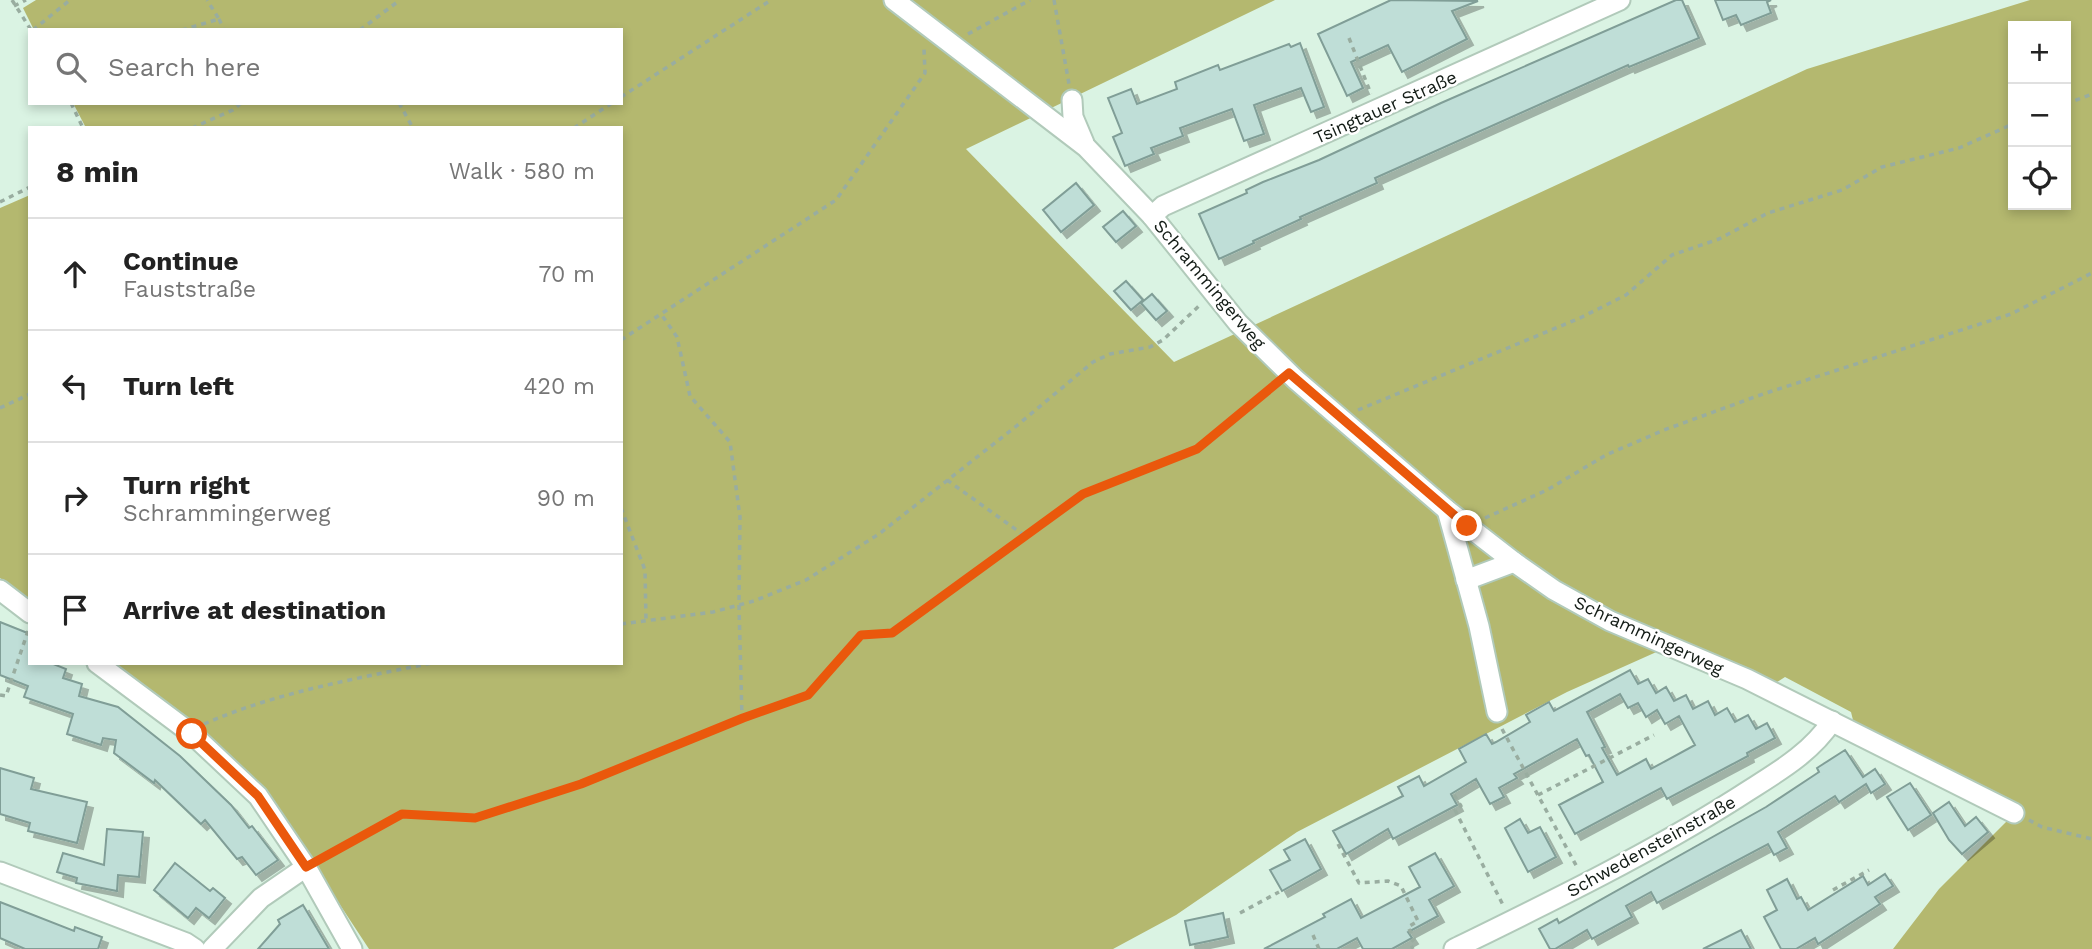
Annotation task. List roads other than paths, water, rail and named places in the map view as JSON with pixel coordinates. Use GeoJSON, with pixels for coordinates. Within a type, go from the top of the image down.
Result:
{"type":"FeatureCollection","features":[{"type":"Feature","properties":{"kind":"street","name":"Schrammingerweg"},"geometry":{"type":"LineString","coordinates":[[894,0],[1020,99],[1067,113],[1086,147],[1152,216],[1238,323],[1289,373],[1447,510],[1514,562],[1554,590],[1610,621],[1832,720],[2014,813]]}},
{"type":"Feature","properties":{"kind":"street","name":"Tsingtauer Straße"},"geometry":{"type":"LineString","coordinates":[[1152,216],[1163,206],[1620,0]]}},
{"type":"Feature","properties":{"kind":"street"},"geometry":{"type":"LineString","coordinates":[[1447,510],[1497,712]]}},
{"type":"Feature","properties":{"kind":"street"},"geometry":{"type":"LineString","coordinates":[[1466,580],[1514,562]]}},
{"type":"Feature","properties":{"kind":"street"},"geometry":{"type":"LineString","coordinates":[[0,590],[28,611]]}},
{"type":"Feature","properties":{"kind":"street"},"geometry":{"type":"LineString","coordinates":[[100,665],[192,734],[258,796],[306,867],[352,949]]}},
{"type":"Feature","properties":{"kind":"street","name":"Schwedensteinstraße"},"geometry":{"type":"LineString","coordinates":[[1454,949],[1587,884],[1698,822],[1789,765],[1820,740],[1832,720]]}},
{"type":"Feature","properties":{"kind":"street"},"geometry":{"type":"LineString","coordinates":[[212,949],[261,898],[306,867]]}},
{"type":"Feature","properties":{"kind":"street"},"geometry":{"type":"LineString","coordinates":[[0,872],[186,943],[195,949]]}}]}
